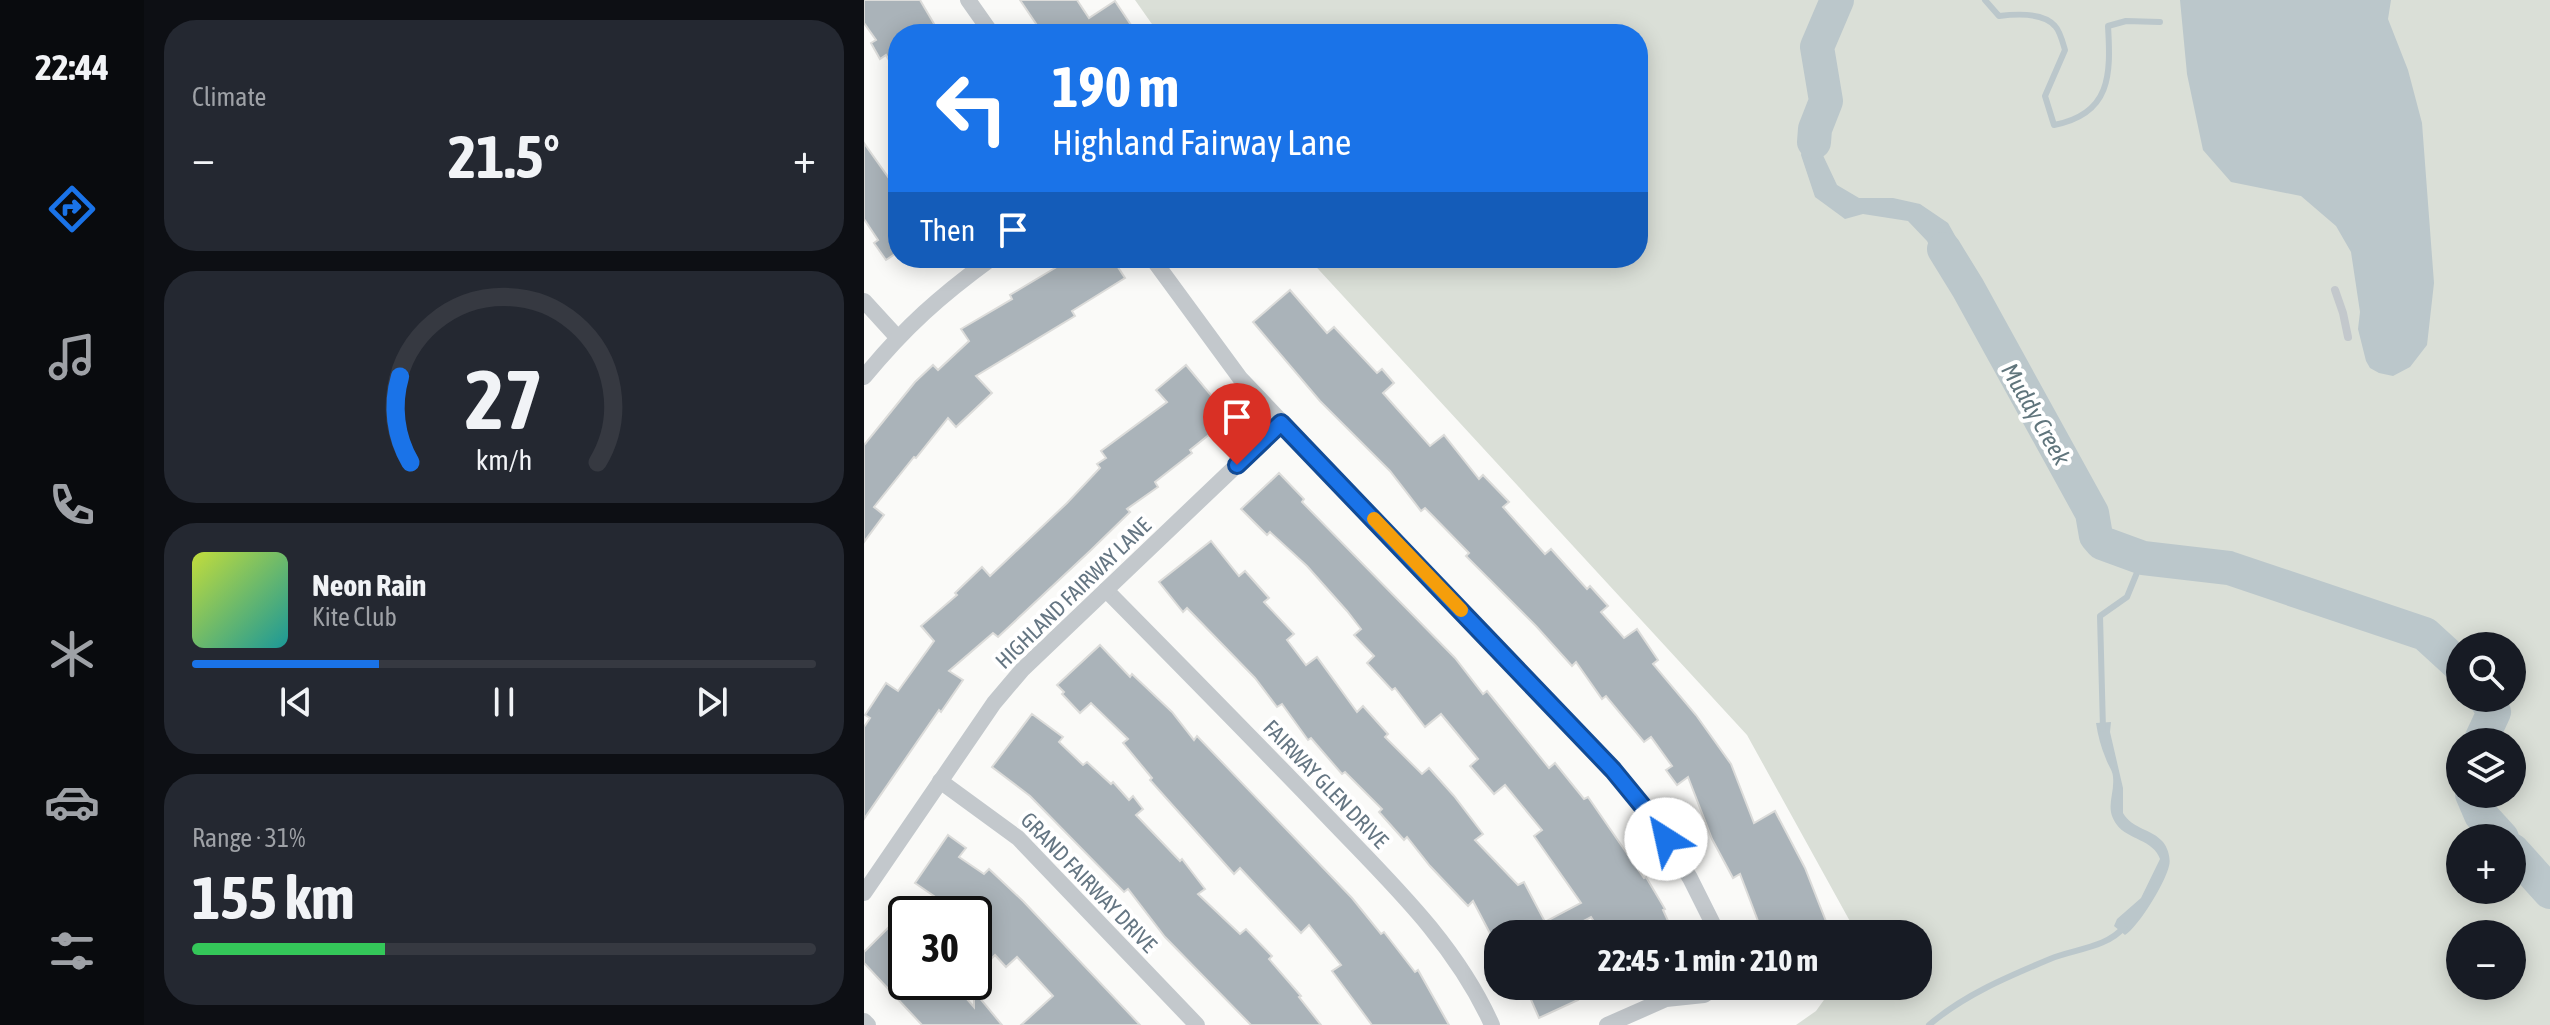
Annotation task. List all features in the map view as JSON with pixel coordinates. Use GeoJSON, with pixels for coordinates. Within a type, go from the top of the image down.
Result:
{"type":"FeatureCollection","features":[{"type":"Feature","properties":{"kind":"street"},"geometry":{"type":"LineString","coordinates":[[968,0],[985,24]]}},
{"type":"Feature","properties":{"kind":"street"},"geometry":{"type":"LineString","coordinates":[[864,377],[897,337],[943,294],[978,268]]}},
{"type":"Feature","properties":{"kind":"street"},"geometry":{"type":"LineString","coordinates":[[1159,268],[1240,378],[1613,770],[1654,820],[1690,878],[1711,920]]}},
{"type":"Feature","properties":{"kind":"street"},"geometry":{"type":"LineString","coordinates":[[864,301],[897,337]]}},
{"type":"Feature","properties":{"kind":"street","name":"HIGHLAND FAIRWAY LANE"},"geometry":{"type":"LineString","coordinates":[[864,893],[994,703],[1022,670],[1281,423]]}},
{"type":"Feature","properties":{"kind":"street","name":"FAIRWAY GLEN DRIVE"},"geometry":{"type":"LineString","coordinates":[[1106,590],[1435,932],[1461,968],[1492,1025]]}},
{"type":"Feature","properties":{"kind":"street","name":"GRAND FAIRWAY DRIVE"},"geometry":{"type":"LineString","coordinates":[[940,781],[1018,838],[1197,1025]]}},
{"type":"Feature","properties":{"kind":"street"},"geometry":{"type":"LineString","coordinates":[[1607,1025],[1664,1000]]}},
{"type":"Feature","properties":{"kind":"lane"},"geometry":{"type":"LineString","coordinates":[[2335,290],[2348,337]]}},
{"type":"Feature","properties":{"kind":"shaded area"},"geometry":{"type":"Polygon","coordinates":[[[1135,0],[2550,0],[2550,1025],[1796,1025],[1816,1011],[1824,1000],[1932,1000],[1932,920],[1849,920],[1747,735],[1317,268],[1648,268],[1648,24],[1152,24],[1135,0]]]}},
{"type":"Feature","properties":{"kind":"shaded area"},"geometry":{"type":"Polygon","coordinates":[[[2180,0],[2391,0],[2388,19],[2408,70],[2422,123],[2434,283],[2427,345],[2410,367],[2393,376],[2370,368],[2366,361],[2358,329],[2360,312],[2351,252],[2336,226],[2301,196],[2231,182],[2203,150],[2187,74],[2180,0]]]}},
{"type":"Feature","properties":{"kind":"shaded area"},"geometry":{"type":"Polygon","coordinates":[[[1812,90],[1839,111],[1820,149],[1837,185],[1859,198],[1893,198],[1920,204],[1948,223],[1981,282],[1954,293],[1927,241],[1908,221],[1863,214],[1845,219],[1815,197],[1801,155],[1812,90]]]}},
{"type":"Feature","properties":{"kind":"shaded area"},"geometry":{"type":"Polygon","coordinates":[[[2111,722],[2110,732],[2123,788],[2123,813],[2163,842],[2170,860],[2151,904],[2125,935],[2114,926],[2117,919],[2141,898],[2160,859],[2152,848],[2121,830],[2113,819],[2113,775],[2096,723],[2111,722]]]}},
{"type":"Feature","properties":{"kind":"building"},"geometry":{"type":"Polygon","coordinates":[[[864,0],[920,0],[934,24],[888,24],[888,58],[886,55],[880,59],[871,43],[876,40],[864,23],[864,0]]]}},
{"type":"Feature","properties":{"kind":"building"},"geometry":{"type":"Polygon","coordinates":[[[1020,0],[1077,0],[1089,18],[1115,1],[1130,24],[1036,24],[1020,0]]]}},
{"type":"Feature","properties":{"kind":"building"},"geometry":{"type":"Polygon","coordinates":[[[864,143],[888,177],[886,260],[874,243],[878,240],[864,219],[864,143]]]}},
{"type":"Feature","properties":{"kind":"building"},"geometry":{"type":"Polygon","coordinates":[[[1055,268],[1118,268],[1125,278],[1072,311],[1075,316],[976,376],[992,393],[956,427],[948,418],[914,457],[874,507],[884,515],[864,542],[864,445],[915,382],[933,365],[938,370],[969,341],[961,329],[1012,299],[1010,295],[1055,268]]]}},
{"type":"Feature","properties":{"kind":"building"},"geometry":{"type":"Polygon","coordinates":[[[1290,290],[1327,333],[1334,327],[1377,373],[1382,369],[1394,383],[1383,393],[1430,446],[1444,435],[1479,479],[1483,475],[1509,502],[1503,507],[1545,554],[1551,549],[1587,589],[1590,586],[1608,606],[1601,612],[1624,638],[1637,629],[1658,660],[1653,664],[1696,715],[1731,764],[1754,823],[1775,811],[1805,868],[1825,920],[1758,920],[1740,874],[1733,878],[1712,839],[1688,777],[1677,785],[1666,770],[1672,766],[1651,737],[1644,742],[1606,696],[1602,699],[1576,662],[1572,666],[1466,556],[1469,553],[1425,508],[1421,511],[1390,471],[1320,401],[1253,322],[1290,290]]]}},
{"type":"Feature","properties":{"kind":"building"},"geometry":{"type":"Polygon","coordinates":[[[1186,365],[1230,418],[1155,482],[1158,487],[1127,509],[1130,512],[998,637],[993,633],[949,671],[963,680],[864,819],[864,727],[870,718],[865,715],[886,683],[898,691],[934,641],[921,626],[957,595],[955,593],[982,567],[990,576],[1067,503],[1100,468],[1097,464],[1106,458],[1101,451],[1167,402],[1156,390],[1186,365]]]}},
{"type":"Feature","properties":{"kind":"building"},"geometry":{"type":"Polygon","coordinates":[[[1279,473],[1304,499],[1302,502],[1455,658],[1483,694],[1487,691],[1549,768],[1555,763],[1584,799],[1588,797],[1646,877],[1665,909],[1668,920],[1593,920],[1591,917],[1585,920],[1549,920],[1581,903],[1534,836],[1542,830],[1505,785],[1494,794],[1470,766],[1478,759],[1441,714],[1425,727],[1395,688],[1392,690],[1367,663],[1374,656],[1354,635],[1361,629],[1347,611],[1307,566],[1270,532],[1267,535],[1241,509],[1279,473]]]}},
{"type":"Feature","properties":{"kind":"building"},"geometry":{"type":"Polygon","coordinates":[[[1211,541],[1239,576],[1245,571],[1269,598],[1264,602],[1294,634],[1287,640],[1306,665],[1317,657],[1357,712],[1363,706],[1388,734],[1385,737],[1422,774],[1429,768],[1483,834],[1475,840],[1518,885],[1524,882],[1544,920],[1484,922],[1473,901],[1468,906],[1407,837],[1404,840],[1379,812],[1382,809],[1345,772],[1342,774],[1311,738],[1308,740],[1282,704],[1277,707],[1255,678],[1187,608],[1183,612],[1159,582],[1211,541]]]}},
{"type":"Feature","properties":{"kind":"building"},"geometry":{"type":"Polygon","coordinates":[[[1100,645],[1130,677],[1132,674],[1172,712],[1194,740],[1197,736],[1352,898],[1381,934],[1384,932],[1415,972],[1418,970],[1449,1025],[1372,1025],[1332,971],[1341,965],[1309,925],[1301,933],[1240,868],[1234,874],[1150,780],[1152,778],[1123,743],[1128,739],[1091,703],[1080,713],[1062,694],[1064,692],[1057,685],[1100,645]]]}},
{"type":"Feature","properties":{"kind":"building"},"geometry":{"type":"Polygon","coordinates":[[[1032,714],[1063,737],[1059,742],[1083,765],[1087,762],[1111,784],[1113,782],[1129,800],[1133,796],[1143,809],[1136,815],[1180,861],[1182,859],[1205,889],[1198,894],[1240,934],[1246,929],[1272,956],[1269,959],[1321,1025],[1251,1025],[1165,937],[1128,889],[1124,892],[1030,796],[992,767],[1032,714]]]}},
{"type":"Feature","properties":{"kind":"building"},"geometry":{"type":"Polygon","coordinates":[[[948,835],[966,848],[959,857],[984,874],[989,869],[1140,1025],[1021,1025],[1053,996],[1017,957],[1006,967],[995,955],[992,958],[992,896],[934,896],[915,883],[948,835]]]}},
{"type":"Feature","properties":{"kind":"building"},"geometry":{"type":"Polygon","coordinates":[[[888,928],[888,989],[864,963],[864,952],[888,928]]]}},
{"type":"Feature","properties":{"kind":"building"},"geometry":{"type":"Polygon","coordinates":[[[899,1000],[968,1000],[974,1007],[974,1000],[981,1000],[1002,1025],[922,1025],[899,1000]]]}},
{"type":"Feature","properties":{"kind":"building"},"geometry":{"type":"Polygon","coordinates":[[[1531,1000],[1578,1000],[1539,1018],[1531,1000]]]}},
{"type":"Feature","properties":{"kind":"waterway","name":"Muddy Creek"},"geometry":{"type":"LineString","coordinates":[[1814,142],[1815,129],[1826,101],[1817,47],[1837,0]]}},
{"type":"Feature","properties":{"kind":"waterway"},"geometry":{"type":"LineString","coordinates":[[1985,0],[1999,16],[2036,16],[2050,21],[2058,31],[2065,50],[2045,96],[2054,125],[2087,112],[2104,90],[2109,61],[2108,26],[2126,21],[2160,22]]}},
{"type":"Feature","properties":{"kind":"waterway","name":"Muddy Creek"},"geometry":{"type":"LineString","coordinates":[[1944,249],[2092,513],[2096,536],[2102,543],[2143,558],[2229,568],[2425,634],[2446,653]]}},
{"type":"Feature","properties":{"kind":"waterway"},"geometry":{"type":"LineString","coordinates":[[2103,729],[2100,616],[2127,597],[2143,558]]}},
{"type":"Feature","properties":{"kind":"waterway","name":"Muddy Creek"},"geometry":{"type":"LineString","coordinates":[[2487,728],[2494,712]]}},
{"type":"Feature","properties":{"kind":"waterway","name":"Muddy Creek"},"geometry":{"type":"LineString","coordinates":[[2478,808],[2489,824]]}},
{"type":"Feature","properties":{"kind":"waterway","name":"Muddy Creek"},"geometry":{"type":"LineString","coordinates":[[2526,865],[2550,892]]}},
{"type":"Feature","properties":{"kind":"waterway"},"geometry":{"type":"LineString","coordinates":[[1929,1025],[1986,988],[2050,959],[2099,944],[2124,927]]}},
{"type":"Feature","properties":{"kind":"slow traffic"},"geometry":{"type":"LineString","coordinates":[[1374,519],[1461,610]]}},
{"type":"Feature","properties":{"kind":"route"},"geometry":{"type":"LineString","coordinates":[[1237,465],[1281,423],[1613,770],[1666,839]]}}]}
